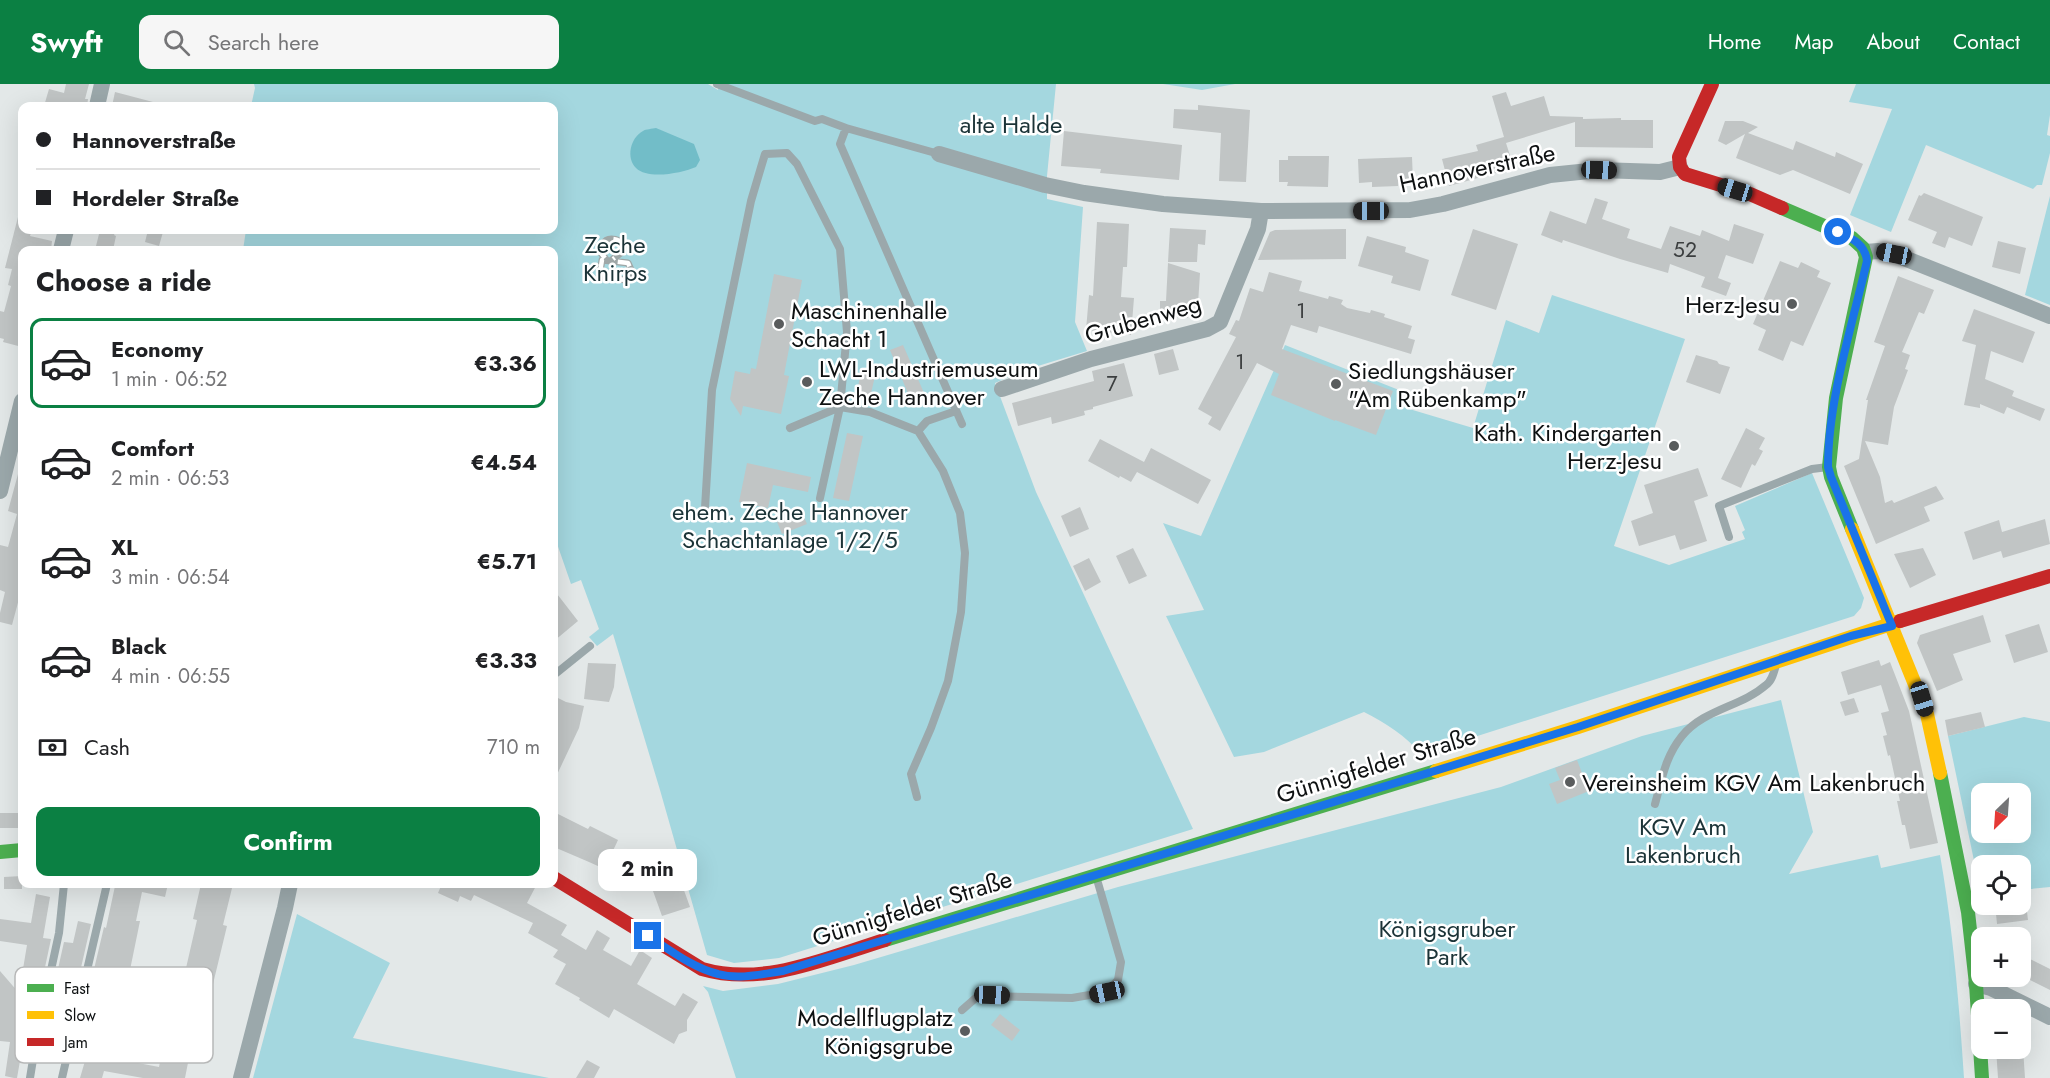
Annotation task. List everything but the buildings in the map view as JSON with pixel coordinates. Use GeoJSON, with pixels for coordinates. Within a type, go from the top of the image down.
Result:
{"type":"FeatureCollection","features":[{"type":"Feature","properties":{"kind":"street"},"geometry":{"type":"LineString","coordinates":[[98,102],[102,84]]}},
{"type":"Feature","properties":{"kind":"street"},"geometry":{"type":"LineString","coordinates":[[1712,84],[1679,157],[1680,167],[1685,174],[1750,194],[1852,238],[1866,252],[1867,261],[1850,327],[1836,398],[1828,467],[1927,714],[1957,855],[1971,939]]}},
{"type":"Feature","properties":{"kind":"street","name":"Hannoverstraße"},"geometry":{"type":"LineString","coordinates":[[939,154],[1083,194],[1163,204],[1261,211],[1410,210],[1443,204],[1550,176],[1599,170],[1660,172],[1680,167]]}},
{"type":"Feature","properties":{"kind":"street","name":"Grubenweg"},"geometry":{"type":"LineString","coordinates":[[1002,388],[1091,359],[1207,329],[1220,322],[1258,229],[1261,211]]}},
{"type":"Feature","properties":{"kind":"street"},"geometry":{"type":"LineString","coordinates":[[1866,252],[1878,251],[1894,254],[2050,316]]}},
{"type":"Feature","properties":{"kind":"street"},"geometry":{"type":"LineString","coordinates":[[0,491],[18,418]]}},
{"type":"Feature","properties":{"kind":"street","name":"Günnigfelder Straße"},"geometry":{"type":"LineString","coordinates":[[558,880],[684,958],[711,972],[738,976],[783,971],[1578,727],[1851,636],[1892,626],[2050,576]]}},
{"type":"Feature","properties":{"kind":"street"},"geometry":{"type":"LineString","coordinates":[[0,852],[18,850]]}},
{"type":"Feature","properties":{"kind":"street"},"geometry":{"type":"LineString","coordinates":[[241,1078],[289,888]]}},
{"type":"Feature","properties":{"kind":"street"},"geometry":{"type":"LineString","coordinates":[[1976,987],[1982,1078]]}},
{"type":"Feature","properties":{"kind":"street"},"geometry":{"type":"LineString","coordinates":[[1988,987],[2050,1017]]}},
{"type":"Feature","properties":{"kind":"lane","name":"Hannoverstraße"},"geometry":{"type":"LineString","coordinates":[[717,84],[814,121],[822,119],[939,154]]}},
{"type":"Feature","properties":{"kind":"lane"},"geometry":{"type":"LineString","coordinates":[[846,128],[840,144],[962,424]]}},
{"type":"Feature","properties":{"kind":"lane"},"geometry":{"type":"LineString","coordinates":[[705,508],[712,390],[748,211],[765,154],[787,153],[797,164],[840,249],[847,332],[840,407],[820,498]]}},
{"type":"Feature","properties":{"kind":"lane"},"geometry":{"type":"LineString","coordinates":[[790,428],[840,407],[870,412],[918,431],[944,471],[960,513],[965,553],[961,612],[948,681],[911,774],[918,797]]}},
{"type":"Feature","properties":{"kind":"lane"},"geometry":{"type":"LineString","coordinates":[[918,431],[927,421],[956,411]]}},
{"type":"Feature","properties":{"kind":"lane"},"geometry":{"type":"LineString","coordinates":[[1729,537],[1719,506],[1812,469],[1828,467]]}},
{"type":"Feature","properties":{"kind":"lane"},"geometry":{"type":"LineString","coordinates":[[558,672],[590,646]]}},
{"type":"Feature","properties":{"kind":"lane"},"geometry":{"type":"LineString","coordinates":[[1655,804],[1667,758],[1683,734],[1704,717],[1767,685],[1776,661]]}},
{"type":"Feature","properties":{"kind":"lane"},"geometry":{"type":"LineString","coordinates":[[962,1010],[978,996],[1072,998],[1107,992],[1118,980],[1121,962],[1095,876]]}},
{"type":"Feature","properties":{"kind":"lane"},"geometry":{"type":"LineString","coordinates":[[52,967],[59,933],[64,888]]}},
{"type":"Feature","properties":{"kind":"lane"},"geometry":{"type":"LineString","coordinates":[[87,967],[106,888]]}},
{"type":"Feature","properties":{"kind":"lane"},"geometry":{"type":"LineString","coordinates":[[30,1078],[32,1063]]}},
{"type":"Feature","properties":{"kind":"lane"},"geometry":{"type":"LineString","coordinates":[[62,1078],[65,1063]]}},
{"type":"Feature","properties":{"kind":"green space","name":"ehem. Zeche Hannover Schachtanlage 1/2/5"},"geometry":{"type":"Polygon","coordinates":[[[254,84],[708,84],[718,90],[718,84],[1056,84],[1047,199],[1083,207],[1075,322],[1087,351],[1028,369],[995,383],[1036,492],[1193,829],[779,958],[734,963],[707,955],[613,634],[597,646],[589,637],[599,629],[581,580],[571,584],[558,547],[558,246],[244,246],[245,234],[558,234],[558,102],[252,102],[254,84]]]}},
{"type":"Feature","properties":{"kind":"green space"},"geometry":{"type":"Polygon","coordinates":[[[1163,84],[1235,84],[1202,90],[1163,84]]]}},
{"type":"Feature","properties":{"kind":"green space"},"geometry":{"type":"Polygon","coordinates":[[[1856,84],[2050,84],[2050,115],[2047,135],[2050,136],[2050,153],[2042,185],[2037,185],[2033,189],[1926,145],[1891,232],[1850,215],[1892,109],[1849,102],[1856,84]]]}},
{"type":"Feature","properties":{"kind":"green space"},"geometry":{"type":"Polygon","coordinates":[[[2050,196],[2050,305],[2025,295],[2050,196]]]}},
{"type":"Feature","properties":{"kind":"green space"},"geometry":{"type":"Polygon","coordinates":[[[1552,295],[1685,339],[1614,546],[1669,565],[1745,539],[1742,532],[1745,530],[1735,506],[1812,473],[1864,598],[1861,608],[1854,616],[1421,754],[1395,730],[1364,712],[1264,752],[1234,757],[1166,616],[1204,610],[1163,523],[1201,536],[1285,345],[1399,390],[1396,405],[1473,428],[1506,320],[1539,333],[1552,295]]]}},
{"type":"Feature","properties":{"kind":"green space","name":"Königsgruber Park"},"geometry":{"type":"Polygon","coordinates":[[[1781,700],[1813,832],[1789,874],[1878,855],[1881,868],[1940,855],[1955,966],[1964,1078],[736,1078],[708,992],[703,986],[723,991],[778,984],[854,965],[1118,887],[1501,787],[1642,736],[1781,700]]]}},
{"type":"Feature","properties":{"kind":"green space"},"geometry":{"type":"Polygon","coordinates":[[[2024,717],[2050,722],[2050,887],[2031,889],[2031,855],[1973,855],[1948,736],[2024,717]]]}},
{"type":"Feature","properties":{"kind":"green space"},"geometry":{"type":"Polygon","coordinates":[[[297,914],[390,963],[353,1038],[549,1078],[253,1078],[297,914]]]}},
{"type":"Feature","properties":{"kind":"shaded area"},"geometry":{"type":"Polygon","coordinates":[[[656,128],[694,144],[700,160],[696,167],[657,175],[641,172],[636,168],[630,154],[632,143],[643,131],[656,128]]]}},
{"type":"Feature","properties":{"kind":"railway"},"geometry":{"type":"LineString","coordinates":[[605,258],[601,253],[604,242],[612,239],[620,241],[623,246],[622,252],[613,259]]}},
{"type":"Feature","properties":{"kind":"railway"},"geometry":{"type":"LineString","coordinates":[[600,272],[602,260],[628,263],[632,272],[630,278],[626,280],[600,277],[601,272]]}},
{"type":"Feature","properties":{"kind":"traffic: fast"},"geometry":{"type":"LineString","coordinates":[[1782,208],[1852,238],[1863,248],[1866,257],[1836,398],[1829,467],[1852,529]]}},
{"type":"Feature","properties":{"kind":"traffic: fast"},"geometry":{"type":"LineString","coordinates":[[885,940],[1436,771]]}},
{"type":"Feature","properties":{"kind":"traffic: fast"},"geometry":{"type":"LineString","coordinates":[[1940,773],[1968,912],[1976,984],[1982,1078]]}},
{"type":"Feature","properties":{"kind":"traffic: fast"},"geometry":{"type":"LineString","coordinates":[[0,852],[18,850]]}},
{"type":"Feature","properties":{"kind":"traffic: slow"},"geometry":{"type":"LineString","coordinates":[[1852,529],[1927,714],[1940,773]]}},
{"type":"Feature","properties":{"kind":"traffic: slow"},"geometry":{"type":"LineString","coordinates":[[1436,771],[1578,727],[1900,621]]}},
{"type":"Feature","properties":{"kind":"traffic: jam"},"geometry":{"type":"LineString","coordinates":[[1712,84],[1679,157],[1680,167],[1685,174],[1750,194],[1782,208]]}},
{"type":"Feature","properties":{"kind":"traffic: jam"},"geometry":{"type":"LineString","coordinates":[[1900,621],[2050,576]]}},
{"type":"Feature","properties":{"kind":"traffic: jam"},"geometry":{"type":"LineString","coordinates":[[558,880],[702,969],[725,974],[748,975],[795,968],[885,940]]}},
{"type":"Feature","properties":{"kind":"place","name":"Herz-Jesu"},"geometry":{"type":"Point","coordinates":[1792,304]}},
{"type":"Feature","properties":{"kind":"place","name":"Maschinenhalle Schacht 1"},"geometry":{"type":"Point","coordinates":[779,324]}},
{"type":"Feature","properties":{"kind":"place","name":"LWL-Industriemuseum Zeche Hannover"},"geometry":{"type":"Point","coordinates":[807,382]}},
{"type":"Feature","properties":{"kind":"place","name":"Siedlungshäuser \"Am Rübenkamp\""},"geometry":{"type":"Point","coordinates":[1336,384]}},
{"type":"Feature","properties":{"kind":"place","name":"Kath. Kindergarten Herz-Jesu"},"geometry":{"type":"Point","coordinates":[1674,446]}},
{"type":"Feature","properties":{"kind":"place","name":"Vereinsheim KGV Am Lakenbruch"},"geometry":{"type":"Point","coordinates":[1570,782]}},
{"type":"Feature","properties":{"kind":"place","name":"Modellflugplatz Königsgrube"},"geometry":{"type":"Point","coordinates":[965,1031]}},
{"type":"Feature","properties":{"kind":"route"},"geometry":{"type":"LineString","coordinates":[[648,936],[702,969],[720,975],[759,975],[783,971],[1578,727],[1851,636],[1892,626],[1828,467],[1836,398],[1850,327],[1867,261],[1866,252],[1859,243],[1838,232]]}},
{"type":"Feature","properties":{"kind":"park label","name":"alte Halde"},"geometry":{"type":"Point","coordinates":[1011,124]}},
{"type":"Feature","properties":{"kind":"park label","name":"Zeche Knirps"},"geometry":{"type":"Point","coordinates":[615,258]}},
{"type":"Feature","properties":{"kind":"park label","name":"KGV Am Lakenbruch"},"geometry":{"type":"Point","coordinates":[1683,840]}}]}
